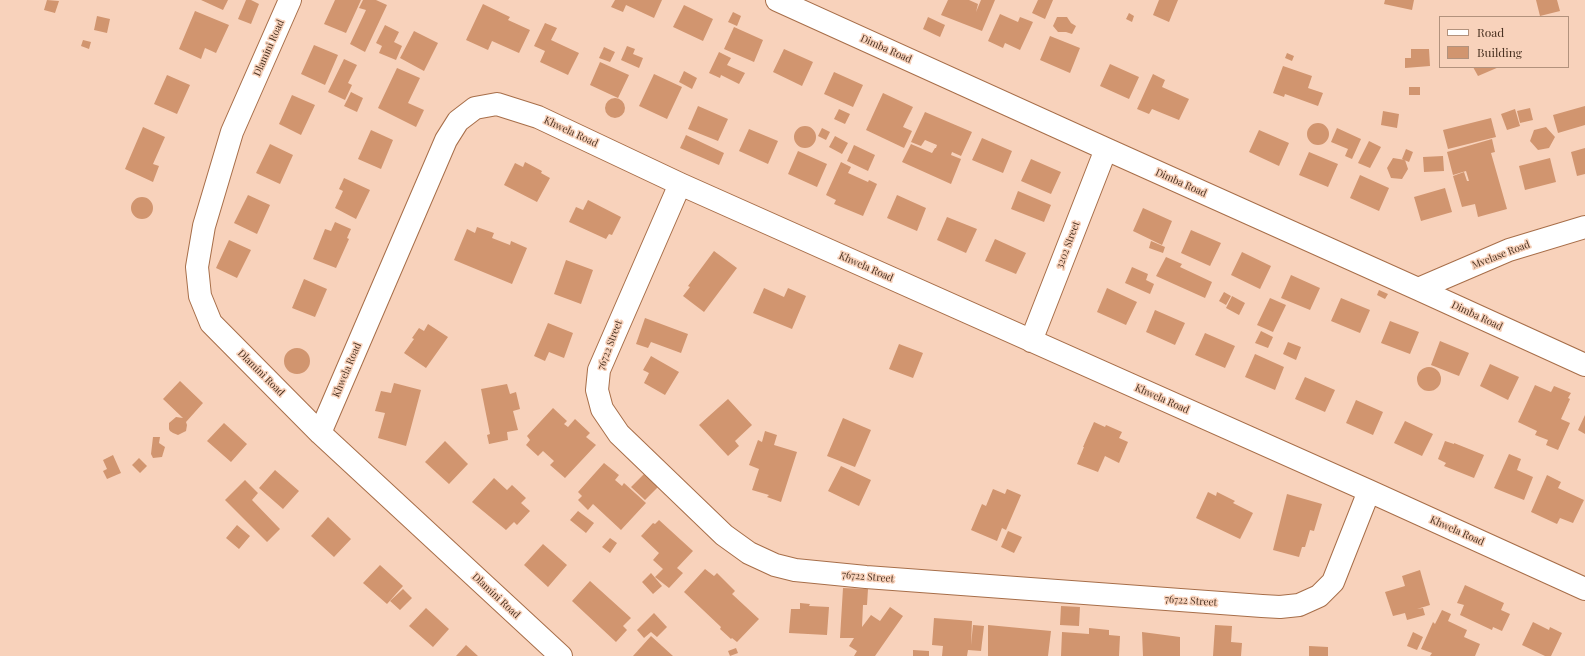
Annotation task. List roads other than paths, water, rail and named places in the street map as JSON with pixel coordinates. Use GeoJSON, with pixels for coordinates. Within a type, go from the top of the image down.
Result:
{"type":"FeatureCollection","features":[{"type":"Feature","properties":{"kind":"street","name":"Dlamini Road"},"geometry":{"type":"LineString","coordinates":[[290,0],[232,132],[204,226],[197,267],[200,296],[211,323],[320,433],[561,656]]}},
{"type":"Feature","properties":{"kind":"street","name":"Dimba Road"},"geometry":{"type":"LineString","coordinates":[[777,0],[1585,365]]}},
{"type":"Feature","properties":{"kind":"street","name":"Khwela Road"},"geometry":{"type":"LineString","coordinates":[[320,433],[446,140],[458,121],[475,108],[496,104],[538,117],[680,184],[1369,491],[1585,589]]}},
{"type":"Feature","properties":{"kind":"street","name":"3202 Street"},"geometry":{"type":"LineString","coordinates":[[1031,341],[1106,149]]}},
{"type":"Feature","properties":{"kind":"street","name":"76722 Street"},"geometry":{"type":"LineString","coordinates":[[680,184],[599,370],[597,390],[602,409],[619,434],[724,535],[749,553],[775,566],[795,570],[866,577],[1262,606],[1280,607],[1299,605],[1319,596],[1333,582],[1369,491]]}},
{"type":"Feature","properties":{"kind":"street","name":"Mvelase Road"},"geometry":{"type":"LineString","coordinates":[[1418,289],[1509,250],[1585,227]]}}]}
